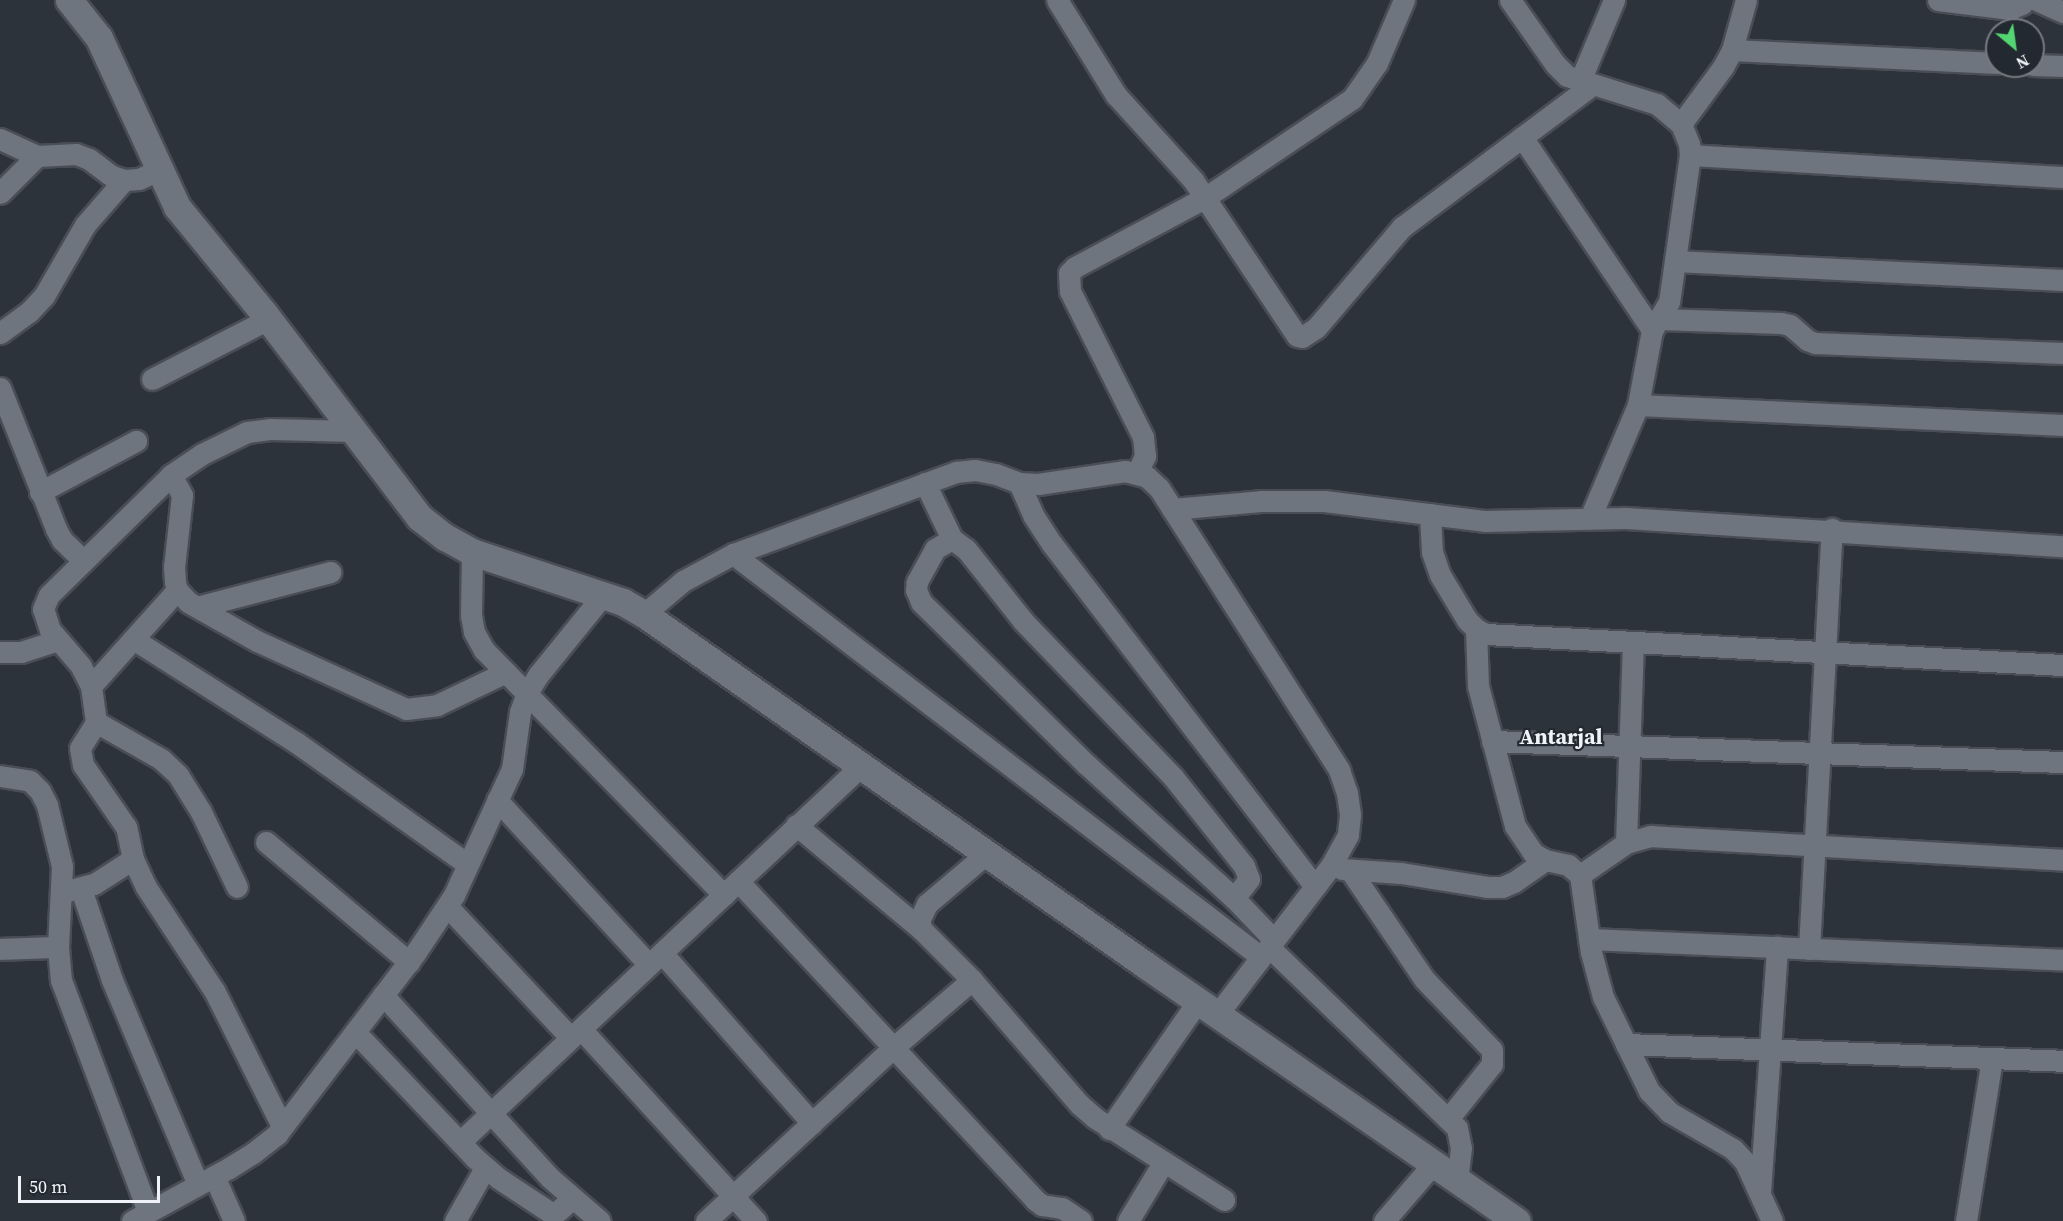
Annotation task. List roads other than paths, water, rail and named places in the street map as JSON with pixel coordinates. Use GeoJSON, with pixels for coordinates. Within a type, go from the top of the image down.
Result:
{"type":"FeatureCollection","features":[{"type":"Feature","properties":{"kind":"street"},"geometry":{"type":"LineString","coordinates":[[69,0],[99,38],[177,207],[268,319],[419,516],[445,537],[472,552],[603,595],[644,614],[1516,1221]]}},
{"type":"Feature","properties":{"kind":"street"},"geometry":{"type":"LineString","coordinates":[[1137,473],[1145,456],[1143,437],[1071,291],[1069,273],[1075,267],[1206,197],[1352,99],[1377,63],[1404,0]]}},
{"type":"Feature","properties":{"kind":"street"},"geometry":{"type":"LineString","coordinates":[[1510,0],[1555,64],[1567,76],[1657,104],[1681,124],[1690,155],[1669,302],[1656,324],[1638,405],[1590,518]]}},
{"type":"Feature","properties":{"kind":"street"},"geometry":{"type":"LineString","coordinates":[[1068,4],[1116,95],[1182,165],[1206,197],[1291,331],[1302,337],[1316,328],[1402,226],[1522,136],[1586,83],[1614,0]]}},
{"type":"Feature","properties":{"kind":"street"},"geometry":{"type":"LineString","coordinates":[[1681,124],[1723,67],[1732,50],[1746,0]]}},
{"type":"Feature","properties":{"kind":"street"},"geometry":{"type":"LineString","coordinates":[[1938,0],[2010,9],[2022,4],[2024,0]]}},
{"type":"Feature","properties":{"kind":"street"},"geometry":{"type":"LineString","coordinates":[[2036,0],[2063,12]]}},
{"type":"Feature","properties":{"kind":"street"},"geometry":{"type":"LineString","coordinates":[[1732,50],[1985,62]]}},
{"type":"Feature","properties":{"kind":"street"},"geometry":{"type":"LineString","coordinates":[[2045,65],[2063,66]]}},
{"type":"Feature","properties":{"kind":"street"},"geometry":{"type":"LineString","coordinates":[[1522,136],[1656,324]]}},
{"type":"Feature","properties":{"kind":"street"},"geometry":{"type":"LineString","coordinates":[[0,139],[37,156],[76,154],[89,159],[110,175],[124,180],[139,179],[158,170]]}},
{"type":"Feature","properties":{"kind":"street"},"geometry":{"type":"LineString","coordinates":[[1690,155],[2063,177]]}},
{"type":"Feature","properties":{"kind":"street"},"geometry":{"type":"LineString","coordinates":[[0,193],[37,156]]}},
{"type":"Feature","properties":{"kind":"street"},"geometry":{"type":"LineString","coordinates":[[0,333],[29,312],[44,296],[86,225],[124,180]]}},
{"type":"Feature","properties":{"kind":"street"},"geometry":{"type":"LineString","coordinates":[[1675,261],[2063,280]]}},
{"type":"Feature","properties":{"kind":"street"},"geometry":{"type":"LineString","coordinates":[[152,379],[268,319]]}},
{"type":"Feature","properties":{"kind":"street"},"geometry":{"type":"LineString","coordinates":[[1656,324],[1781,323],[1790,325],[1807,340],[1815,343],[2063,353]]}},
{"type":"Feature","properties":{"kind":"street"},"geometry":{"type":"LineString","coordinates":[[0,388],[40,492],[62,540],[84,561]]}},
{"type":"Feature","properties":{"kind":"street"},"geometry":{"type":"LineString","coordinates":[[1638,405],[2063,425]]}},
{"type":"Feature","properties":{"kind":"street"},"geometry":{"type":"LineString","coordinates":[[282,1126],[215,992],[146,887],[133,859],[126,826],[83,765],[80,748],[96,722],[91,686],[81,666],[45,621],[43,609],[49,596],[171,475],[210,450],[247,432],[270,429],[353,431]]}},
{"type":"Feature","properties":{"kind":"street"},"geometry":{"type":"LineString","coordinates":[[40,492],[136,441]]}},
{"type":"Feature","properties":{"kind":"street"},"geometry":{"type":"LineString","coordinates":[[644,614],[683,581],[733,554],[956,472],[975,470],[996,474],[1019,483],[1062,482],[1110,472],[1137,473],[1147,477],[1159,488],[1338,771],[1347,793],[1350,815],[1340,869]]}},
{"type":"Feature","properties":{"kind":"street"},"geometry":{"type":"LineString","coordinates":[[171,475],[182,495],[174,567],[177,590],[188,602],[257,641],[406,709],[437,705],[507,672]]}},
{"type":"Feature","properties":{"kind":"street"},"geometry":{"type":"LineString","coordinates":[[925,483],[952,539],[966,549],[1023,621],[1173,777],[1244,866],[1249,879],[1234,898]]}},
{"type":"Feature","properties":{"kind":"street"},"geometry":{"type":"LineString","coordinates":[[1019,483],[1033,515],[1052,544],[1315,887]]}},
{"type":"Feature","properties":{"kind":"street"},"geometry":{"type":"LineString","coordinates":[[1172,509],[1301,500],[1494,521],[1590,518],[1832,530],[2063,546]]}},
{"type":"Feature","properties":{"kind":"street"},"geometry":{"type":"LineString","coordinates":[[1430,514],[1434,563],[1467,620],[1476,629],[1500,637],[2063,665]]}},
{"type":"Feature","properties":{"kind":"street"},"geometry":{"type":"LineString","coordinates":[[1809,949],[1832,530]]}},
{"type":"Feature","properties":{"kind":"street"},"geometry":{"type":"LineString","coordinates":[[952,539],[934,549],[917,582],[916,590],[921,602],[1086,764],[1234,898],[1268,948]]}},
{"type":"Feature","properties":{"kind":"street"},"geometry":{"type":"LineString","coordinates":[[472,552],[471,615],[474,632],[484,650],[894,1047],[1035,1200],[1042,1205],[1062,1208],[1081,1221]]}},
{"type":"Feature","properties":{"kind":"street"},"geometry":{"type":"LineString","coordinates":[[733,554],[1268,948],[1448,1119],[1460,1136],[1457,1180]]}},
{"type":"Feature","properties":{"kind":"street"},"geometry":{"type":"LineString","coordinates":[[197,607],[330,572]]}},
{"type":"Feature","properties":{"kind":"street"},"geometry":{"type":"LineString","coordinates":[[91,686],[177,590]]}},
{"type":"Feature","properties":{"kind":"street"},"geometry":{"type":"LineString","coordinates":[[72,890],[58,947],[61,980],[140,1217],[253,1154],[282,1126],[409,962],[447,906],[512,769],[520,712],[527,693],[539,674],[603,595]]}},
{"type":"Feature","properties":{"kind":"street"},"geometry":{"type":"LineString","coordinates":[[1476,629],[1478,686],[1515,826],[1533,853],[1545,860],[1568,865],[1580,875],[1589,939],[1603,997],[1649,1091],[1660,1105],[1733,1149],[1745,1162],[1772,1221]]}},
{"type":"Feature","properties":{"kind":"street"},"geometry":{"type":"LineString","coordinates":[[134,639],[297,743],[467,864]]}},
{"type":"Feature","properties":{"kind":"street"},"geometry":{"type":"LineString","coordinates":[[2,655],[21,652],[58,640]]}},
{"type":"Feature","properties":{"kind":"street"},"geometry":{"type":"LineString","coordinates":[[1626,843],[1633,644]]}},
{"type":"Feature","properties":{"kind":"street"},"geometry":{"type":"LineString","coordinates":[[96,722],[161,759],[178,775],[201,812],[237,887]]}},
{"type":"Feature","properties":{"kind":"street"},"geometry":{"type":"LineString","coordinates":[[1492,741],[2063,762]]}},
{"type":"Feature","properties":{"kind":"street"},"geometry":{"type":"LineString","coordinates":[[460,1142],[861,766]]}},
{"type":"Feature","properties":{"kind":"street"},"geometry":{"type":"LineString","coordinates":[[0,776],[17,776],[30,781],[40,791],[47,805],[72,890],[112,980],[206,1181],[234,1221]]}},
{"type":"Feature","properties":{"kind":"street"},"geometry":{"type":"LineString","coordinates":[[497,801],[655,959],[812,1123]]}},
{"type":"Feature","properties":{"kind":"street"},"geometry":{"type":"LineString","coordinates":[[796,825],[922,930],[972,980],[1079,1104],[1109,1129],[1224,1200]]}},
{"type":"Feature","properties":{"kind":"street"},"geometry":{"type":"LineString","coordinates":[[1580,875],[1626,843],[1651,836],[2063,860]]}},
{"type":"Feature","properties":{"kind":"street"},"geometry":{"type":"LineString","coordinates":[[266,842],[409,962]]}},
{"type":"Feature","properties":{"kind":"street"},"geometry":{"type":"LineString","coordinates":[[922,930],[919,921],[927,904],[986,854]]}},
{"type":"Feature","properties":{"kind":"street"},"geometry":{"type":"LineString","coordinates":[[72,890],[99,881],[133,859]]}},
{"type":"Feature","properties":{"kind":"street"},"geometry":{"type":"LineString","coordinates":[[1109,1129],[1207,1008],[1268,948],[1315,887],[1340,869],[1401,873],[1487,887],[1502,887],[1514,882],[1545,860]]}},
{"type":"Feature","properties":{"kind":"street"},"geometry":{"type":"LineString","coordinates":[[1340,869],[1424,979],[1492,1050],[1492,1064],[1448,1119]]}},
{"type":"Feature","properties":{"kind":"street"},"geometry":{"type":"LineString","coordinates":[[447,906],[576,1033],[756,1221]]}},
{"type":"Feature","properties":{"kind":"street"},"geometry":{"type":"LineString","coordinates":[[1589,939],[2063,960]]}},
{"type":"Feature","properties":{"kind":"street"},"geometry":{"type":"LineString","coordinates":[[0,949],[58,947]]}},
{"type":"Feature","properties":{"kind":"street"},"geometry":{"type":"LineString","coordinates":[[1760,1194],[1777,947]]}},
{"type":"Feature","properties":{"kind":"street"},"geometry":{"type":"LineString","coordinates":[[706,1221],[894,1047],[972,980]]}},
{"type":"Feature","properties":{"kind":"street"},"geometry":{"type":"LineString","coordinates":[[383,995],[572,1199],[600,1221]]}},
{"type":"Feature","properties":{"kind":"street"},"geometry":{"type":"LineString","coordinates":[[355,1032],[486,1168],[551,1213],[558,1211],[572,1199]]}},
{"type":"Feature","properties":{"kind":"street"},"geometry":{"type":"LineString","coordinates":[[1626,1044],[2063,1061]]}},
{"type":"Feature","properties":{"kind":"street"},"geometry":{"type":"LineString","coordinates":[[1966,1221],[1992,1059]]}},
{"type":"Feature","properties":{"kind":"street"},"geometry":{"type":"LineString","coordinates":[[1128,1221],[1163,1163]]}},
{"type":"Feature","properties":{"kind":"street"},"geometry":{"type":"LineString","coordinates":[[1384,1221],[1433,1164]]}},
{"type":"Feature","properties":{"kind":"street"},"geometry":{"type":"LineString","coordinates":[[455,1221],[486,1168]]}},
{"type":"Feature","properties":{"kind":"district","name":"Antarjal"},"geometry":{"type":"Point","coordinates":[1561,737]}}]}
